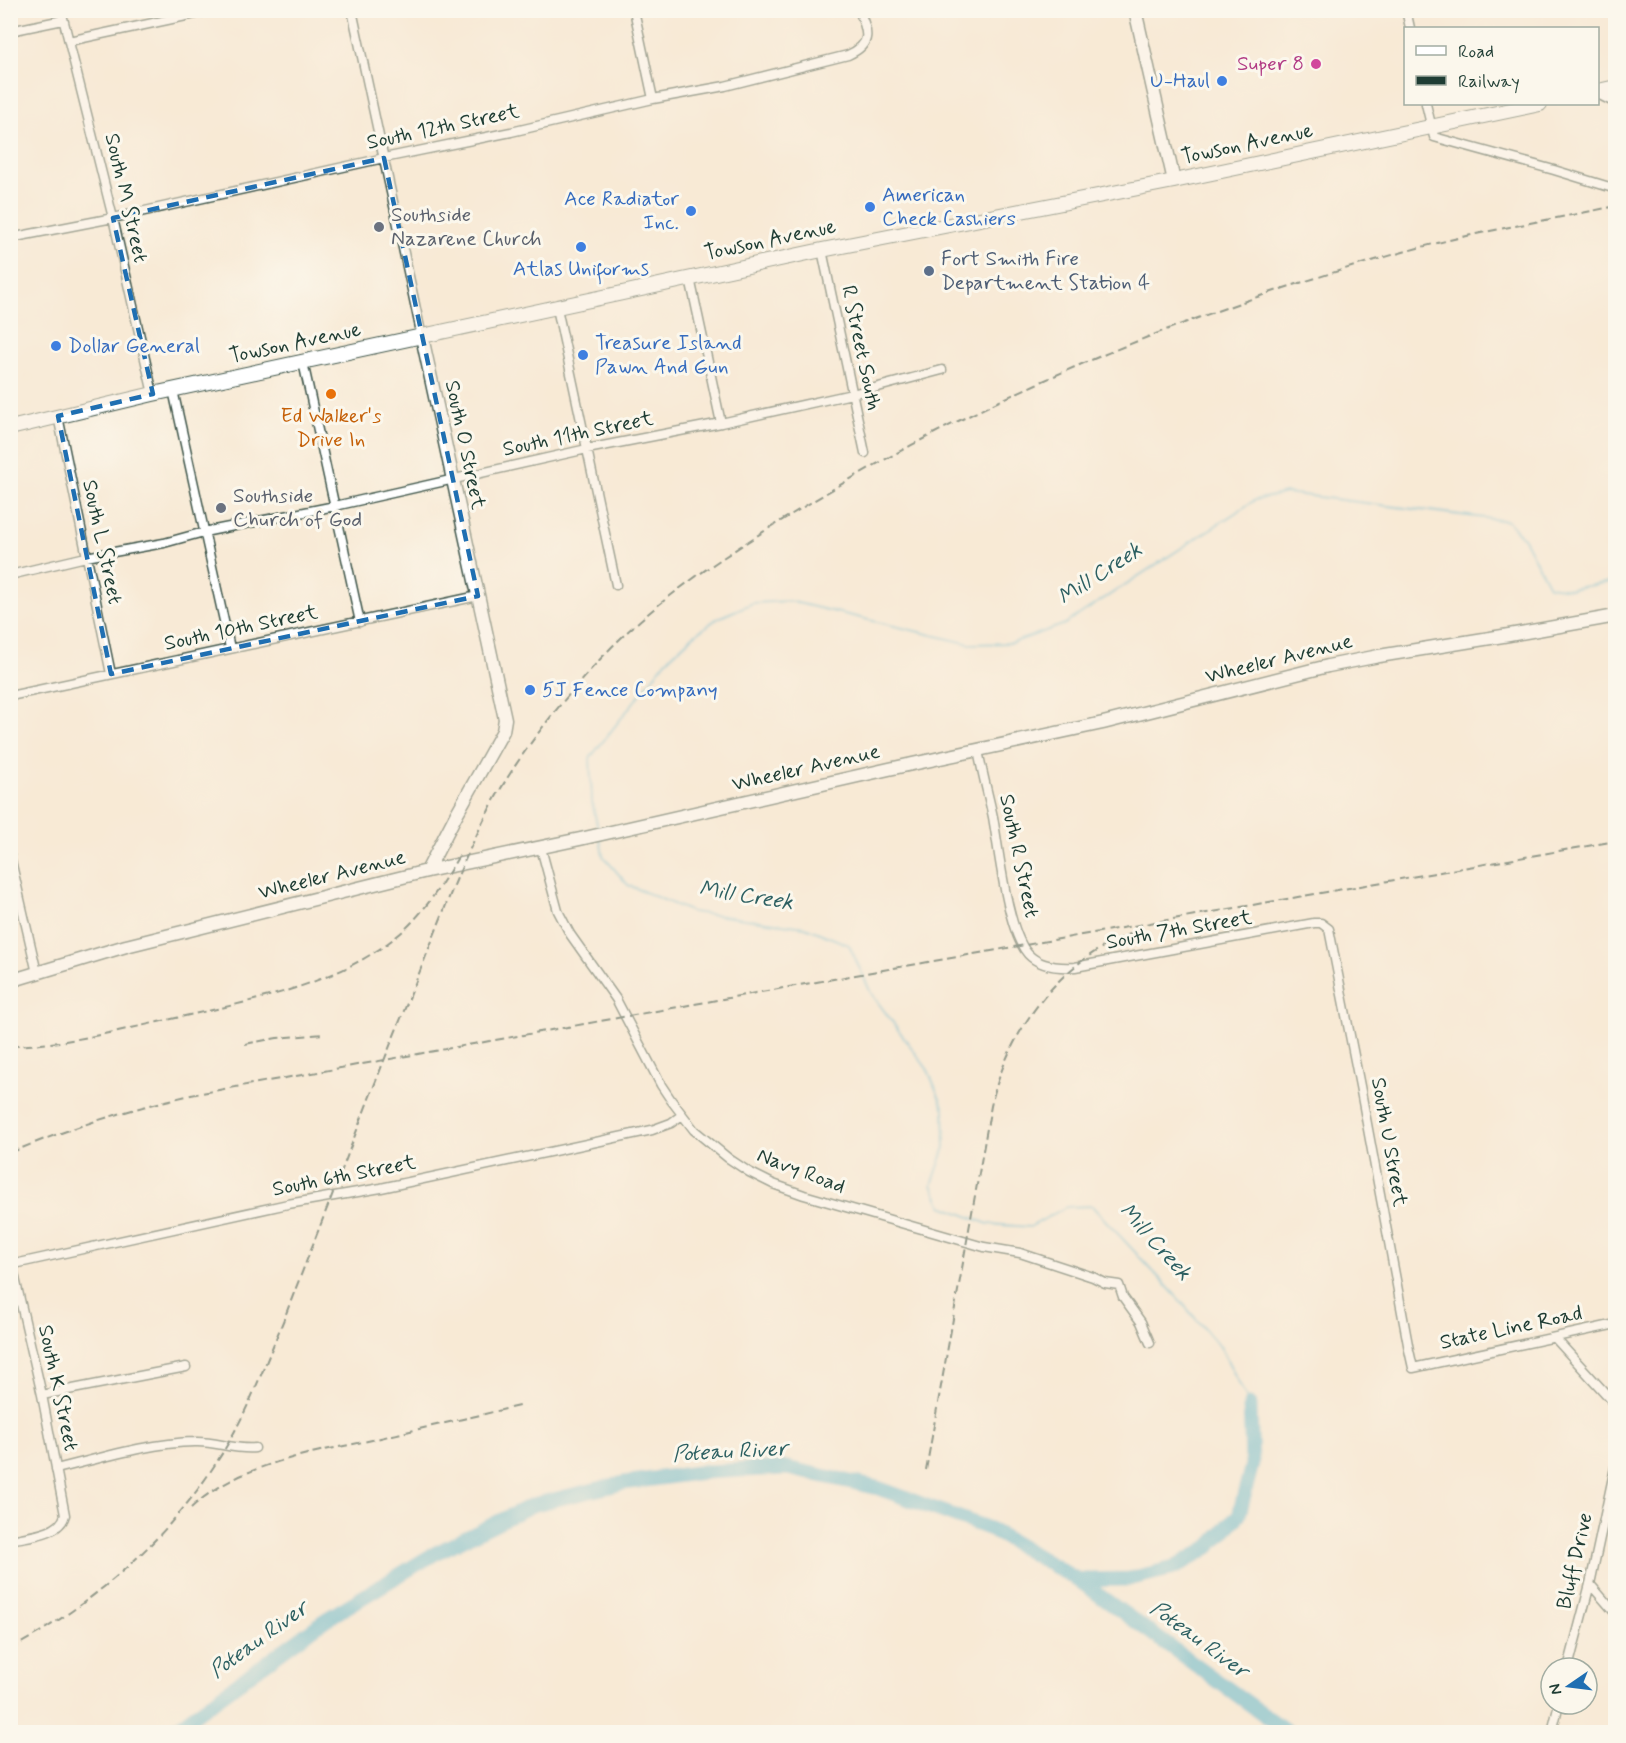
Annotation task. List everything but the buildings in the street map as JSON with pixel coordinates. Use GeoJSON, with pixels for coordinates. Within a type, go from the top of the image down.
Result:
{"type":"FeatureCollection","features":[{"type":"Feature","properties":{"kind":"main road"},"geometry":{"type":"LineString","coordinates":[[1135,10],[1174,181]]}},
{"type":"Feature","properties":{"kind":"main road"},"geometry":{"type":"LineString","coordinates":[[1599,92],[1616,87]]}},
{"type":"Feature","properties":{"kind":"main road"},"geometry":{"type":"LineString","coordinates":[[1599,92],[1616,101]]}},
{"type":"Feature","properties":{"kind":"main road","name":"Towson Avenue"},"geometry":{"type":"LineString","coordinates":[[10,428],[153,394],[822,250],[1174,181],[1535,105]]}},
{"type":"Feature","properties":{"kind":"main road","name":"South O Street"},"geometry":{"type":"LineString","coordinates":[[422,337],[504,713],[503,731],[427,871]]}},
{"type":"Feature","properties":{"kind":"main road","name":"Wheeler Avenue"},"geometry":{"type":"LineString","coordinates":[[10,981],[137,943],[427,871],[541,848],[1103,723],[1354,660],[1616,616]]}},
{"type":"Feature","properties":{"kind":"street","name":"South M Street"},"geometry":{"type":"LineString","coordinates":[[61,10],[113,218],[153,394]]}},
{"type":"Feature","properties":{"kind":"street"},"geometry":{"type":"LineString","coordinates":[[69,41],[214,10]]}},
{"type":"Feature","properties":{"kind":"street","name":"South O Street"},"geometry":{"type":"LineString","coordinates":[[352,10],[422,337]]}},
{"type":"Feature","properties":{"kind":"street"},"geometry":{"type":"LineString","coordinates":[[634,10],[653,99]]}},
{"type":"Feature","properties":{"kind":"street","name":"South 12th Street"},"geometry":{"type":"LineString","coordinates":[[10,238],[511,132],[653,99],[724,86],[848,55],[864,45],[867,38],[859,10]]}},
{"type":"Feature","properties":{"kind":"street"},"geometry":{"type":"LineString","coordinates":[[1406,10],[1410,27]]}},
{"type":"Feature","properties":{"kind":"street"},"geometry":{"type":"LineString","coordinates":[[10,31],[63,20]]}},
{"type":"Feature","properties":{"kind":"street"},"geometry":{"type":"LineString","coordinates":[[1426,105],[1434,137],[1616,189]]}},
{"type":"Feature","properties":{"kind":"street","name":"R Street South"},"geometry":{"type":"LineString","coordinates":[[822,250],[866,453]]}},
{"type":"Feature","properties":{"kind":"street"},"geometry":{"type":"LineString","coordinates":[[690,278],[720,423]]}},
{"type":"Feature","properties":{"kind":"street"},"geometry":{"type":"LineString","coordinates":[[557,308],[616,585]]}},
{"type":"Feature","properties":{"kind":"street"},"geometry":{"type":"LineString","coordinates":[[303,362],[360,622]]}},
{"type":"Feature","properties":{"kind":"street","name":"South 11th Street"},"geometry":{"type":"LineString","coordinates":[[10,575],[86,557],[164,543],[204,532],[335,506],[587,449],[852,394],[942,370]]}},
{"type":"Feature","properties":{"kind":"street"},"geometry":{"type":"LineString","coordinates":[[173,390],[230,648]]}},
{"type":"Feature","properties":{"kind":"street","name":"South L Street"},"geometry":{"type":"LineString","coordinates":[[58,416],[111,674]]}},
{"type":"Feature","properties":{"kind":"street","name":"South 10th Street"},"geometry":{"type":"LineString","coordinates":[[10,696],[478,596]]}},
{"type":"Feature","properties":{"kind":"street","name":"South R Street"},"geometry":{"type":"LineString","coordinates":[[978,750],[1014,926],[1028,954],[1039,961]]}},
{"type":"Feature","properties":{"kind":"street","name":"Navy Road"},"geometry":{"type":"LineString","coordinates":[[541,848],[558,911],[564,924],[616,999],[661,1085],[694,1130],[728,1158],[749,1172],[789,1190],[984,1247],[1020,1253],[1119,1285],[1123,1297],[1141,1322],[1150,1342]]}},
{"type":"Feature","properties":{"kind":"street"},"geometry":{"type":"LineString","coordinates":[[10,856],[37,973]]}},
{"type":"Feature","properties":{"kind":"street","name":"South 7th Street"},"geometry":{"type":"LineString","coordinates":[[1039,961],[1053,967],[1075,968],[1314,923],[1325,925]]}},
{"type":"Feature","properties":{"kind":"street","name":"South U Street"},"geometry":{"type":"LineString","coordinates":[[1325,925],[1331,935],[1413,1368]]}},
{"type":"Feature","properties":{"kind":"street","name":"South 6th Street"},"geometry":{"type":"LineString","coordinates":[[11,1265],[288,1204],[381,1188],[652,1130],[671,1123],[682,1115]]}},
{"type":"Feature","properties":{"kind":"street","name":"South K Street"},"geometry":{"type":"LineString","coordinates":[[10,1540],[49,1531],[61,1525],[64,1519],[57,1469],[42,1395],[11,1265]]}},
{"type":"Feature","properties":{"kind":"street","name":"State Line Road"},"geometry":{"type":"LineString","coordinates":[[1413,1368],[1616,1324]]}},
{"type":"Feature","properties":{"kind":"street"},"geometry":{"type":"LineString","coordinates":[[1555,1338],[1616,1405]]}},
{"type":"Feature","properties":{"kind":"street"},"geometry":{"type":"LineString","coordinates":[[42,1395],[186,1367]]}},
{"type":"Feature","properties":{"kind":"street"},"geometry":{"type":"LineString","coordinates":[[57,1469],[180,1443],[203,1442],[255,1449]]}},
{"type":"Feature","properties":{"kind":"street","name":"Bluff Drive"},"geometry":{"type":"LineString","coordinates":[[1571,1656],[1590,1584],[1616,1462]]}},
{"type":"Feature","properties":{"kind":"street"},"geometry":{"type":"LineString","coordinates":[[1590,1584],[1616,1614]]}},
{"type":"Feature","properties":{"kind":"street"},"geometry":{"type":"LineString","coordinates":[[1552,1732],[1556,1716]]}},
{"type":"Feature","properties":{"kind":"highlighted area"},"geometry":{"type":"Polygon","coordinates":[[[384,158],[478,596],[111,674],[58,416],[153,394],[113,218],[384,158]]]}},
{"type":"Feature","properties":{"kind":"waterway","name":"Mill Creek"},"geometry":{"type":"LineString","coordinates":[[598,829],[592,802],[590,758],[666,661],[693,636],[718,618],[753,603],[789,601],[970,644],[1012,643],[1065,624],[1255,500],[1286,493],[1508,521],[1524,539],[1549,586],[1570,589],[1616,581]]}},
{"type":"Feature","properties":{"kind":"waterway","name":"Mill Creek"},"geometry":{"type":"LineString","coordinates":[[600,838],[603,856],[628,885],[692,912],[805,927],[849,945],[871,993],[928,1070],[944,1109],[945,1147],[932,1185],[942,1206],[988,1224],[1030,1227],[1066,1207],[1092,1206],[1221,1348],[1250,1405]]}},
{"type":"Feature","properties":{"kind":"waterway","name":"Mill Creek"},"geometry":{"type":"LineString","coordinates":[[1078,1580],[1129,1579],[1174,1568],[1209,1547],[1239,1515],[1252,1464],[1250,1405]]}},
{"type":"Feature","properties":{"kind":"waterway","name":"Poteau River"},"geometry":{"type":"LineString","coordinates":[[171,1732],[325,1620],[434,1554],[532,1505],[623,1483],[704,1472],[787,1468],[878,1488],[990,1529],[1078,1580],[1288,1732]]}},
{"type":"Feature","properties":{"kind":"railway"},"geometry":{"type":"LineString","coordinates":[[10,1649],[74,1610],[132,1563],[183,1508],[226,1447],[243,1416],[264,1368],[451,893],[484,820],[514,767],[543,727],[589,671],[627,632],[700,574],[805,506],[920,441],[1038,383],[1160,332],[1284,288],[1427,246],[1616,206]]}},
{"type":"Feature","properties":{"kind":"railway"},"geometry":{"type":"LineString","coordinates":[[10,1153],[99,1120],[191,1095],[1616,841]]}},
{"type":"Feature","properties":{"kind":"railway"},"geometry":{"type":"LineString","coordinates":[[10,1046],[66,1041],[121,1030],[254,1000],[319,980],[349,967],[377,950],[412,923],[441,885],[460,854]]}},
{"type":"Feature","properties":{"kind":"railway"},"geometry":{"type":"LineString","coordinates":[[926,1470],[991,1106],[999,1078],[1024,1025],[1060,980],[1106,945],[1133,933]]}},
{"type":"Feature","properties":{"kind":"railway"},"geometry":{"type":"LineString","coordinates":[[245,1044],[277,1038],[324,1034]]}},
{"type":"Feature","properties":{"kind":"railway"},"geometry":{"type":"LineString","coordinates":[[191,1508],[231,1480],[276,1462],[523,1405]]}},
{"type":"Feature","properties":{"kind":"place","name":"Super 8"},"geometry":{"type":"Point","coordinates":[1316,64]}},
{"type":"Feature","properties":{"kind":"place","name":"U-Haul"},"geometry":{"type":"Point","coordinates":[1222,81]}},
{"type":"Feature","properties":{"kind":"place","name":"American Check Cashiers"},"geometry":{"type":"Point","coordinates":[870,207]}},
{"type":"Feature","properties":{"kind":"place","name":"Ace Radiator Inc."},"geometry":{"type":"Point","coordinates":[691,211]}},
{"type":"Feature","properties":{"kind":"place","name":"Southside Nazarene Church"},"geometry":{"type":"Point","coordinates":[379,227]}},
{"type":"Feature","properties":{"kind":"place","name":"Atlas Uniforms"},"geometry":{"type":"Point","coordinates":[581,247]}},
{"type":"Feature","properties":{"kind":"place","name":"Fort Smith Fire Department Station 4"},"geometry":{"type":"Point","coordinates":[929,271]}},
{"type":"Feature","properties":{"kind":"place","name":"Dollar General"},"geometry":{"type":"Point","coordinates":[56,346]}},
{"type":"Feature","properties":{"kind":"place","name":"Treasure Island Pawn And Gun"},"geometry":{"type":"Point","coordinates":[583,355]}},
{"type":"Feature","properties":{"kind":"place","name":"Ed Walker's Drive In"},"geometry":{"type":"Point","coordinates":[331,394]}},
{"type":"Feature","properties":{"kind":"place","name":"Southside Church of God"},"geometry":{"type":"Point","coordinates":[221,508]}},
{"type":"Feature","properties":{"kind":"place","name":"5J Fence Company"},"geometry":{"type":"Point","coordinates":[530,690]}}]}
